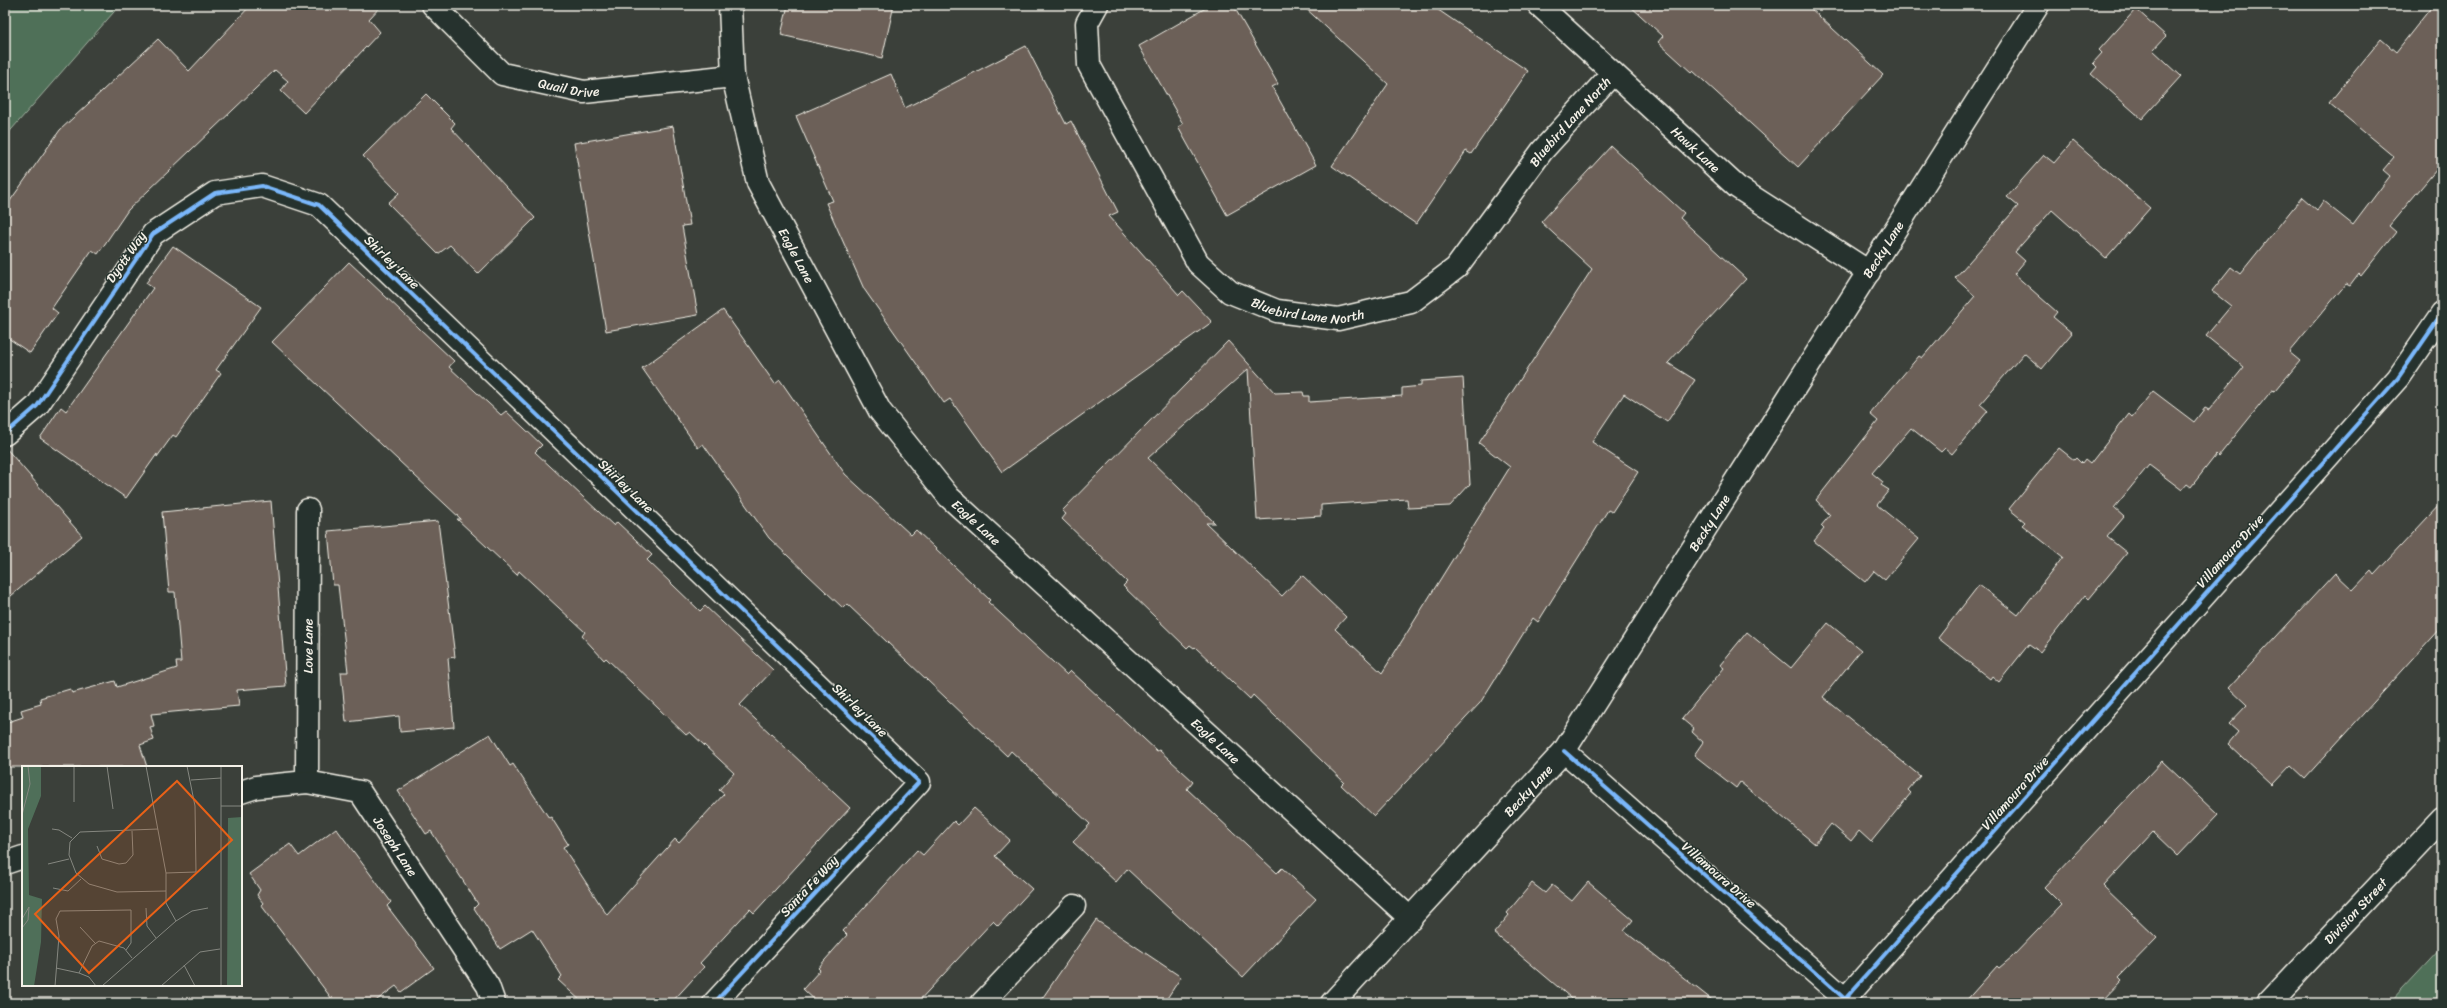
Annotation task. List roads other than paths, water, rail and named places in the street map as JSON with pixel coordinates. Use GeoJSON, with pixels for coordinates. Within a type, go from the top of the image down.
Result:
{"type":"FeatureCollection","features":[{"type":"Feature","properties":{"kind":"street","name":"Quail Drive"},"geometry":{"type":"LineString","coordinates":[[433,5],[502,74],[584,92],[733,76]]}},
{"type":"Feature","properties":{"kind":"street","name":"Eagle Lane"},"geometry":{"type":"LineString","coordinates":[[730,5],[733,76],[758,183],[880,411],[944,491],[1411,919]]}},
{"type":"Feature","properties":{"kind":"street","name":"Bluebird Lane North"},"geometry":{"type":"LineString","coordinates":[[1097,5],[1087,23],[1089,65],[1198,263],[1230,292],[1278,311],[1338,319],[1411,302],[1456,268],[1542,151],[1613,73]]}},
{"type":"Feature","properties":{"kind":"street","name":"Hawk Lane"},"geometry":{"type":"LineString","coordinates":[[1539,5],[1738,188],[1869,272]]}},
{"type":"Feature","properties":{"kind":"street","name":"Becky Lane"},"geometry":{"type":"LineString","coordinates":[[1332,1003],[1411,919],[1564,751],[2038,5]]}},
{"type":"Feature","properties":{"kind":"street","name":"Dyott Way"},"geometry":{"type":"LineString","coordinates":[[5,434],[37,406],[153,234],[215,193],[262,186],[319,205]]}},
{"type":"Feature","properties":{"kind":"street","name":"Shirley Lane"},"geometry":{"type":"LineString","coordinates":[[319,205],[920,782]]}},
{"type":"Feature","properties":{"kind":"street","name":"Villamoura Drive"},"geometry":{"type":"LineString","coordinates":[[1564,751],[1845,999],[2398,378],[2442,314]]}},
{"type":"Feature","properties":{"kind":"street","name":"Love Lane"},"geometry":{"type":"LineString","coordinates":[[307,782],[308,510]]}},
{"type":"Feature","properties":{"kind":"street","name":"Joseph Lane"},"geometry":{"type":"LineString","coordinates":[[242,792],[256,787],[307,782],[360,792],[488,986],[494,1003]]}},
{"type":"Feature","properties":{"kind":"street","name":"Santa Fe Way"},"geometry":{"type":"LineString","coordinates":[[714,1003],[920,782]]}},
{"type":"Feature","properties":{"kind":"street","name":"Division Street"},"geometry":{"type":"LineString","coordinates":[[2268,1003],[2442,819]]}},
{"type":"Feature","properties":{"kind":"street"},"geometry":{"type":"LineString","coordinates":[[5,863],[22,857]]}},
{"type":"Feature","properties":{"kind":"street"},"geometry":{"type":"LineString","coordinates":[[982,1003],[1074,906]]}}]}
